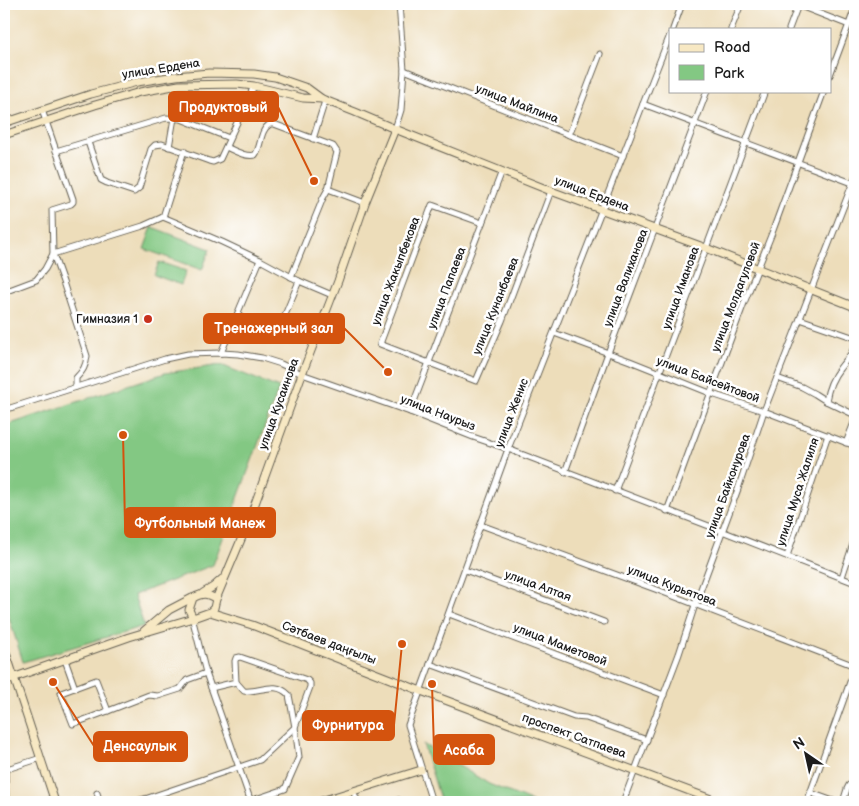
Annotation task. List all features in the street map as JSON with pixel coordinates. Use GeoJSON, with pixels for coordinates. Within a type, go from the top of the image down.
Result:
{"type":"FeatureCollection","features":[{"type":"Feature","properties":{"kind":"street"},"geometry":{"type":"LineString","coordinates":[[394,129],[402,110],[404,70],[399,4]]}},
{"type":"Feature","properties":{"kind":"street"},"geometry":{"type":"LineString","coordinates":[[673,28],[682,4]]}},
{"type":"Feature","properties":{"kind":"street"},"geometry":{"type":"LineString","coordinates":[[731,28],[740,4]]}},
{"type":"Feature","properties":{"kind":"street"},"geometry":{"type":"LineString","coordinates":[[789,28],[797,4],[849,25]]}},
{"type":"Feature","properties":{"kind":"street"},"geometry":{"type":"LineString","coordinates":[[832,70],[855,8]]}},
{"type":"Feature","properties":{"kind":"street","name":"улица Женис"},"geometry":{"type":"LineString","coordinates":[[432,802],[408,725],[508,449],[669,38]]}},
{"type":"Feature","properties":{"kind":"street"},"geometry":{"type":"LineString","coordinates":[[570,135],[600,54]]}},
{"type":"Feature","properties":{"kind":"street","name":"улица Майлина"},"geometry":{"type":"LineString","coordinates":[[404,70],[623,156]]}},
{"type":"Feature","properties":{"kind":"street","name":"улица Ердена"},"geometry":{"type":"LineString","coordinates":[[4,123],[91,94],[137,82],[209,73],[254,74],[275,77],[307,88],[324,100],[394,129],[551,191],[706,248],[855,306]]}},
{"type":"Feature","properties":{"kind":"street","name":"улица Ердена"},"geometry":{"type":"LineString","coordinates":[[4,135],[140,92],[179,85],[237,84],[254,86],[304,98],[324,100]]}},
{"type":"Feature","properties":{"kind":"street"},"geometry":{"type":"LineString","coordinates":[[88,142],[102,180],[134,192],[139,188],[152,147],[158,144],[169,146],[213,162],[220,159],[254,86]]}},
{"type":"Feature","properties":{"kind":"street","name":"улица Валиханова"},"geometry":{"type":"LineString","coordinates":[[565,472],[707,92]]}},
{"type":"Feature","properties":{"kind":"street","name":"улица Иманова"},"geometry":{"type":"LineString","coordinates":[[615,491],[765,92]]}},
{"type":"Feature","properties":{"kind":"street","name":"улица Молдагуловой"},"geometry":{"type":"LineString","coordinates":[[667,510],[824,92]]}},
{"type":"Feature","properties":{"kind":"street"},"geometry":{"type":"LineString","coordinates":[[313,139],[324,100]]}},
{"type":"Feature","properties":{"kind":"street"},"geometry":{"type":"LineString","coordinates":[[643,104],[854,184]]}},
{"type":"Feature","properties":{"kind":"street"},"geometry":{"type":"LineString","coordinates":[[42,110],[74,199],[71,204],[52,210],[53,254],[87,356],[87,364],[76,378],[76,387]]}},
{"type":"Feature","properties":{"kind":"street"},"geometry":{"type":"LineString","coordinates":[[56,151],[166,118],[181,119],[229,138]]}},
{"type":"Feature","properties":{"kind":"street"},"geometry":{"type":"LineString","coordinates":[[169,146],[174,118]]}},
{"type":"Feature","properties":{"kind":"street"},"geometry":{"type":"LineString","coordinates":[[226,147],[245,155],[255,155],[264,129],[270,124],[274,124],[333,146],[337,152],[328,189],[291,277]]}},
{"type":"Feature","properties":{"kind":"street","name":"улица Кусаинова"},"geometry":{"type":"LineString","coordinates":[[216,601],[248,522],[394,129]]}},
{"type":"Feature","properties":{"kind":"street"},"geometry":{"type":"LineString","coordinates":[[163,218],[184,151]]}},
{"type":"Feature","properties":{"kind":"street","name":"улица Папаева"},"geometry":{"type":"LineString","coordinates":[[410,412],[502,171]]}},
{"type":"Feature","properties":{"kind":"street","name":"улица Байконурова"},"geometry":{"type":"LineString","coordinates":[[624,802],[723,531],[764,411],[854,184],[855,177]]}},
{"type":"Feature","properties":{"kind":"street"},"geometry":{"type":"LineString","coordinates":[[328,189],[365,204]]}},
{"type":"Feature","properties":{"kind":"street","name":"улица Кунанбаева"},"geometry":{"type":"LineString","coordinates":[[429,363],[476,381],[502,321],[551,191]]}},
{"type":"Feature","properties":{"kind":"street","name":"улица Жакыпбекова"},"geometry":{"type":"LineString","coordinates":[[429,363],[381,345],[380,342],[431,206],[433,205],[482,223]]}},
{"type":"Feature","properties":{"kind":"street"},"geometry":{"type":"LineString","coordinates":[[4,292],[36,280],[45,269],[53,254],[163,218],[222,242],[260,260],[299,282],[332,295]]}},
{"type":"Feature","properties":{"kind":"street"},"geometry":{"type":"LineString","coordinates":[[222,353],[260,260]]}},
{"type":"Feature","properties":{"kind":"street"},"geometry":{"type":"LineString","coordinates":[[237,315],[278,332],[299,282]]}},
{"type":"Feature","properties":{"kind":"street"},"geometry":{"type":"LineString","coordinates":[[800,319],[855,338]]}},
{"type":"Feature","properties":{"kind":"street","name":"улица Байсейтовой"},"geometry":{"type":"LineString","coordinates":[[554,333],[855,446]]}},
{"type":"Feature","properties":{"kind":"street"},"geometry":{"type":"LineString","coordinates":[[855,344],[852,354],[855,371]]}},
{"type":"Feature","properties":{"kind":"street","name":"улица Наурыз"},"geometry":{"type":"LineString","coordinates":[[4,410],[165,359],[188,354],[222,353],[262,358],[508,449],[855,583]]}},
{"type":"Feature","properties":{"kind":"street"},"geometry":{"type":"LineString","coordinates":[[826,401],[832,380],[852,354]]}},
{"type":"Feature","properties":{"kind":"street"},"geometry":{"type":"LineString","coordinates":[[778,378],[802,387],[855,415]]}},
{"type":"Feature","properties":{"kind":"street"},"geometry":{"type":"LineString","coordinates":[[846,442],[855,420]]}},
{"type":"Feature","properties":{"kind":"street","name":"улица Муса Жалиля"},"geometry":{"type":"LineString","coordinates":[[787,556],[828,435]]}},
{"type":"Feature","properties":{"kind":"street","name":"улица Курьятова"},"geometry":{"type":"LineString","coordinates":[[481,525],[855,667]]}},
{"type":"Feature","properties":{"kind":"street"},"geometry":{"type":"LineString","coordinates":[[842,577],[855,538]]}},
{"type":"Feature","properties":{"kind":"street","name":"улица Алтая"},"geometry":{"type":"LineString","coordinates":[[465,570],[604,622]]}},
{"type":"Feature","properties":{"kind":"street"},"geometry":{"type":"LineString","coordinates":[[139,634],[169,610],[203,594],[226,575]]}},
{"type":"Feature","properties":{"kind":"street"},"geometry":{"type":"LineString","coordinates":[[203,594],[210,596],[216,601],[219,609],[229,617]]}},
{"type":"Feature","properties":{"kind":"street"},"geometry":{"type":"LineString","coordinates":[[134,802],[146,800],[238,768],[260,760],[295,727],[310,683],[240,657],[236,658],[236,682],[244,691],[251,692],[272,687],[289,695],[295,727],[299,757],[285,789],[250,802],[238,768],[206,673],[193,618],[189,610],[193,598]]}},
{"type":"Feature","properties":{"kind":"street"},"geometry":{"type":"LineString","coordinates":[[4,681],[139,634],[210,612],[214,608],[216,601]]}},
{"type":"Feature","properties":{"kind":"street"},"geometry":{"type":"LineString","coordinates":[[210,612],[229,617]]}},
{"type":"Feature","properties":{"kind":"street","name":"улица Маметовой"},"geometry":{"type":"LineString","coordinates":[[449,614],[664,695]]}},
{"type":"Feature","properties":{"kind":"street","name":"Сәтбаев даңғылы"},"geometry":{"type":"LineString","coordinates":[[229,617],[421,691]]}},
{"type":"Feature","properties":{"kind":"street"},"geometry":{"type":"LineString","coordinates":[[4,647],[55,802]]}},
{"type":"Feature","properties":{"kind":"street"},"geometry":{"type":"LineString","coordinates":[[65,660],[75,688]]}},
{"type":"Feature","properties":{"kind":"street"},"geometry":{"type":"LineString","coordinates":[[430,664],[574,718],[586,718],[647,740]]}},
{"type":"Feature","properties":{"kind":"street"},"geometry":{"type":"LineString","coordinates":[[807,802],[855,667]]}},
{"type":"Feature","properties":{"kind":"street"},"geometry":{"type":"LineString","coordinates":[[108,711],[96,680],[61,693],[73,724],[108,711],[149,695],[158,696],[180,689],[187,680],[206,673]]}},
{"type":"Feature","properties":{"kind":"street"},"geometry":{"type":"LineString","coordinates":[[211,688],[236,682]]}},
{"type":"Feature","properties":{"kind":"street","name":"проспект Сатпаева"},"geometry":{"type":"LineString","coordinates":[[421,691],[719,802]]}},
{"type":"Feature","properties":{"kind":"street"},"geometry":{"type":"LineString","coordinates":[[6,802],[4,770],[41,758]]}},
{"type":"Feature","properties":{"kind":"street"},"geometry":{"type":"LineString","coordinates":[[318,802],[327,801],[421,770]]}},
{"type":"Feature","properties":{"kind":"street"},"geometry":{"type":"LineString","coordinates":[[843,802],[849,786],[852,784],[855,786]]}},
{"type":"Feature","properties":{"kind":"street"},"geometry":{"type":"LineString","coordinates":[[353,791],[358,802]]}},
{"type":"Feature","properties":{"kind":"street"},"geometry":{"type":"LineString","coordinates":[[97,793],[100,802]]}},
{"type":"Feature","properties":{"kind":"street"},"geometry":{"type":"LineString","coordinates":[[811,793],[824,801],[836,802]]}},
{"type":"Feature","properties":{"kind":"street"},"geometry":{"type":"LineString","coordinates":[[390,802],[402,800],[403,802]]}},
{"type":"Feature","properties":{"kind":"green space"},"geometry":{"type":"Polygon","coordinates":[[[152,227],[210,249],[202,270],[144,249],[152,227]]]}},
{"type":"Feature","properties":{"kind":"green space"},"geometry":{"type":"Polygon","coordinates":[[[159,262],[186,271],[181,285],[154,275],[159,262]]]}},
{"type":"Feature","properties":{"kind":"green space"},"geometry":{"type":"Polygon","coordinates":[[[221,365],[279,388],[213,565],[134,595],[144,626],[23,662],[4,602],[4,426],[165,373],[221,365]]]}},
{"type":"Feature","properties":{"kind":"green space"},"geometry":{"type":"Polygon","coordinates":[[[423,744],[489,784],[533,802],[441,802],[423,744]]]}},
{"type":"Feature","properties":{"kind":"place","name":"Продуктовый"},"geometry":{"type":"Point","coordinates":[314,181]}},
{"type":"Feature","properties":{"kind":"place","name":"Гимназия 1"},"geometry":{"type":"Point","coordinates":[148,319]}},
{"type":"Feature","properties":{"kind":"place","name":"Тренажерный зал"},"geometry":{"type":"Point","coordinates":[388,372]}},
{"type":"Feature","properties":{"kind":"place","name":"Футбольный Манеж"},"geometry":{"type":"Point","coordinates":[123,435]}},
{"type":"Feature","properties":{"kind":"place","name":"Фурнитура"},"geometry":{"type":"Point","coordinates":[402,644]}},
{"type":"Feature","properties":{"kind":"place","name":"Денсаулык"},"geometry":{"type":"Point","coordinates":[53,682]}},
{"type":"Feature","properties":{"kind":"place","name":"Асаба"},"geometry":{"type":"Point","coordinates":[432,684]}}]}
